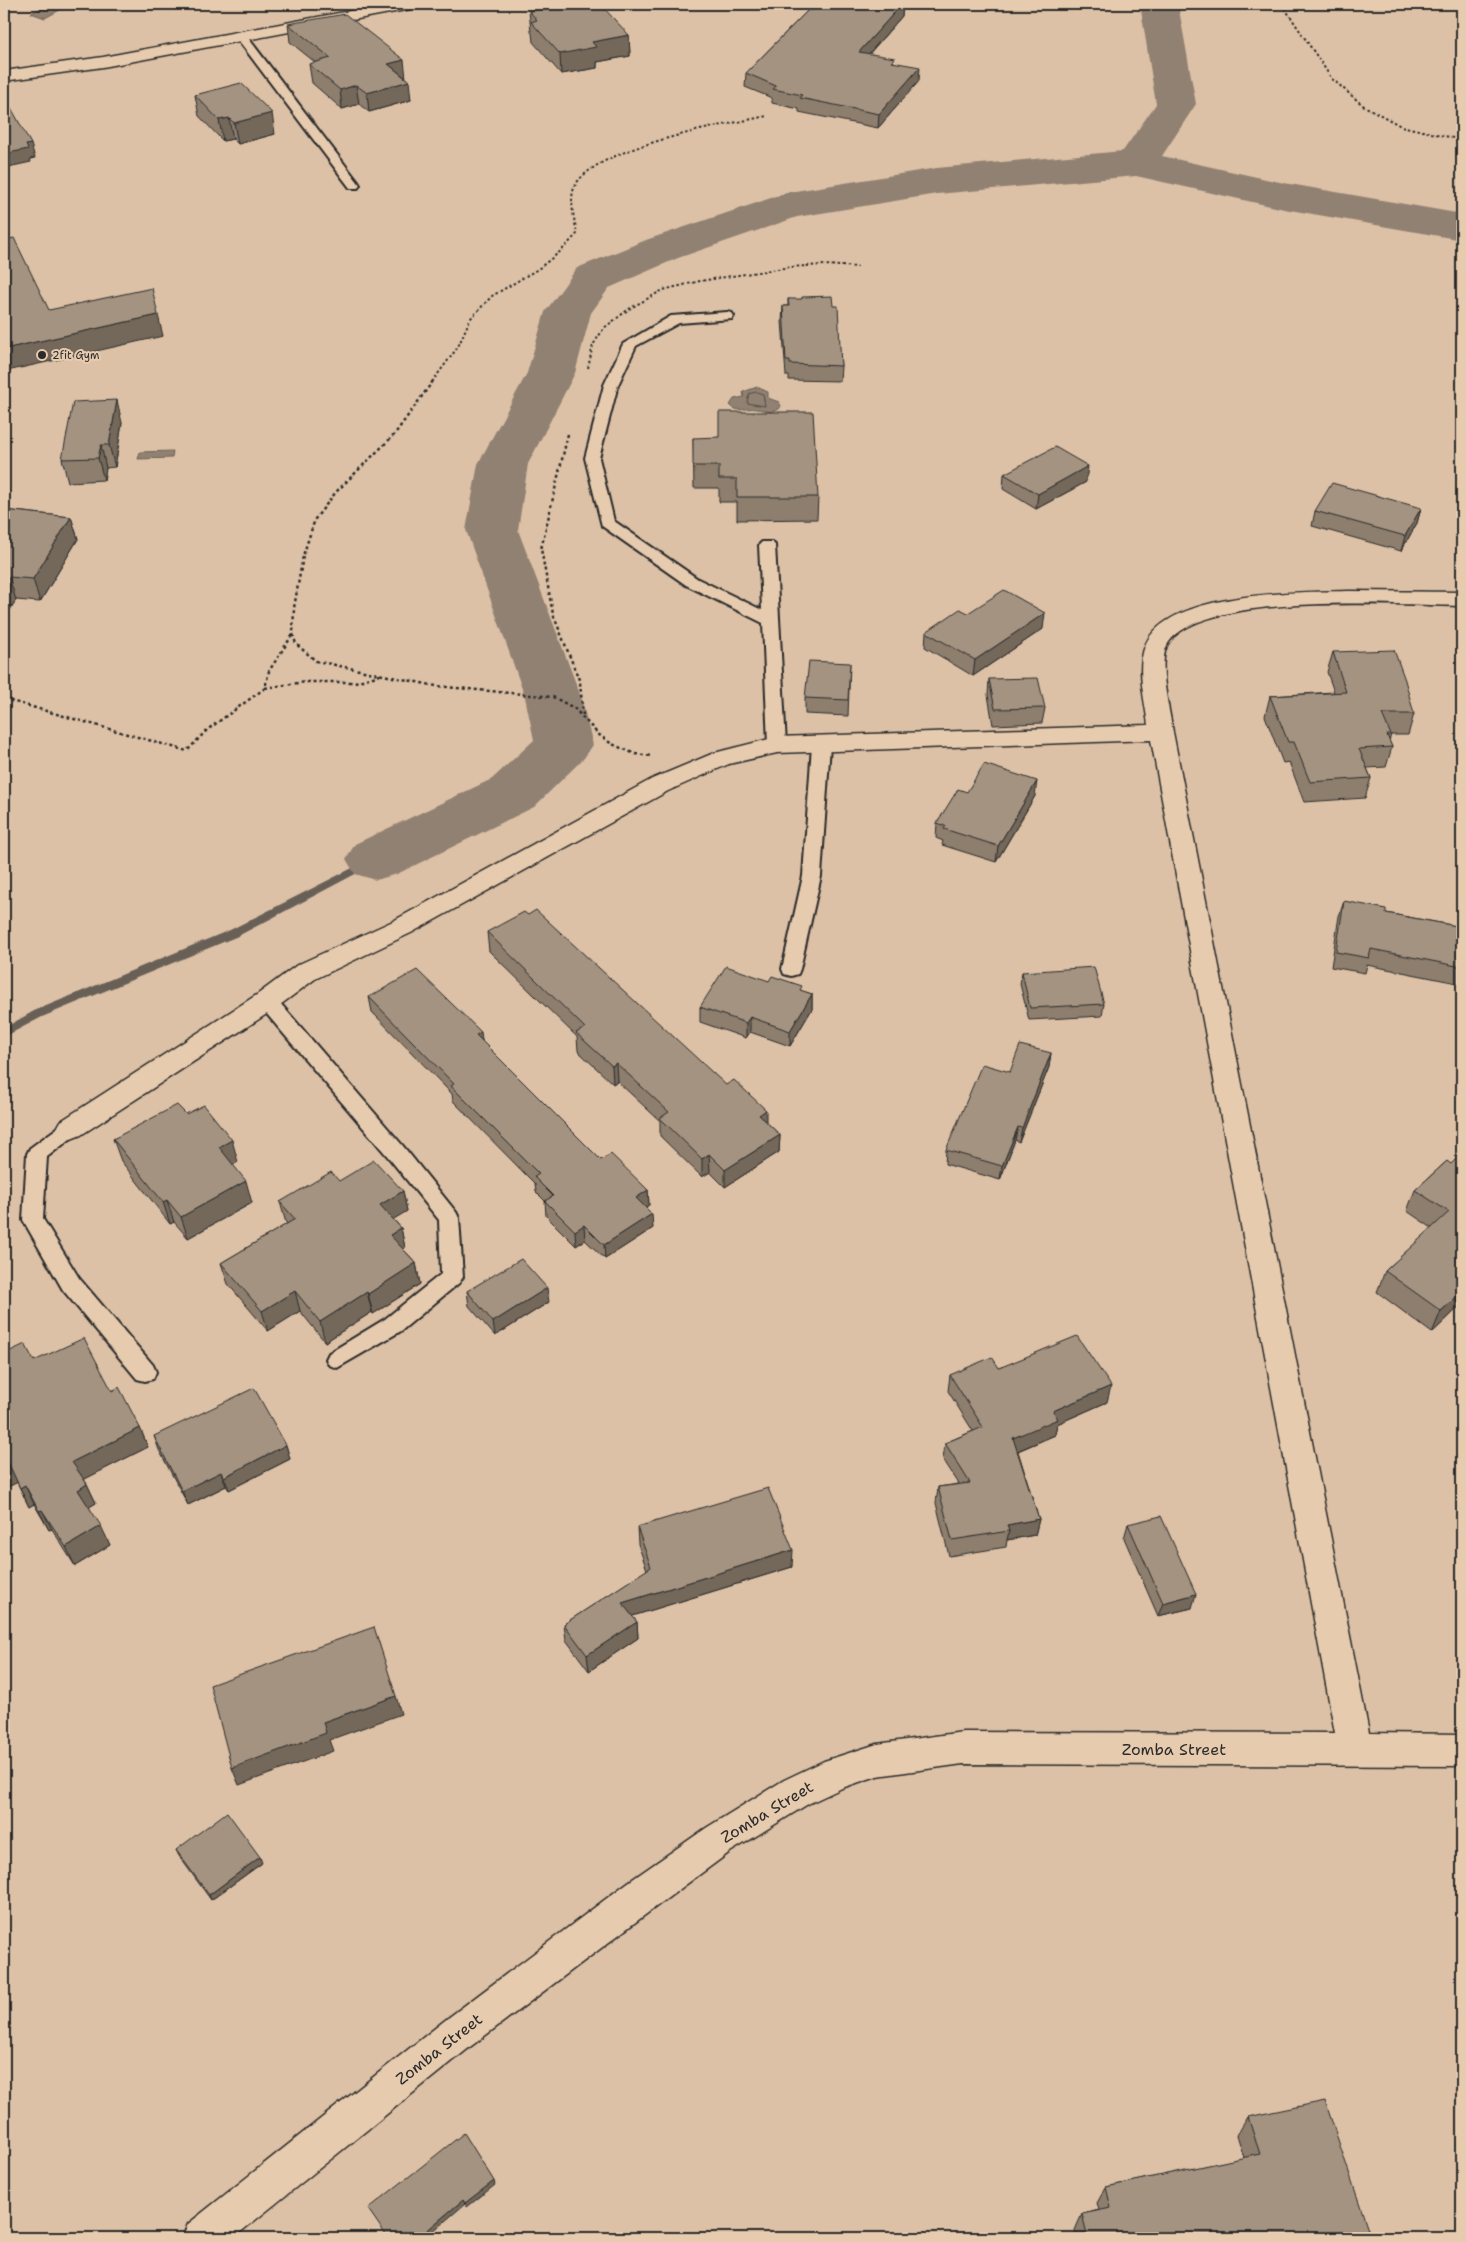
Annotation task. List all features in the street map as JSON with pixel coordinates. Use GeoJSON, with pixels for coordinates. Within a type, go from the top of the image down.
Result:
{"type":"FeatureCollection","features":[{"type":"Feature","properties":{"kind":"street"},"geometry":{"type":"LineString","coordinates":[[4,76],[103,62],[411,4]]}},
{"type":"Feature","properties":{"kind":"street"},"geometry":{"type":"LineString","coordinates":[[1354,1750],[1161,732],[1153,667],[1154,652],[1160,638],[1170,627],[1185,618],[1224,606],[1267,600],[1462,599]]}},
{"type":"Feature","properties":{"kind":"street"},"geometry":{"type":"LineString","coordinates":[[71,1128],[267,1001],[306,972],[402,927],[660,785],[722,758],[777,745],[1161,732]]}},
{"type":"Feature","properties":{"kind":"street","name":"Zomba Street"},"geometry":{"type":"LineString","coordinates":[[202,2238],[456,2034],[640,1896],[726,1835],[796,1792],[836,1773],[877,1760],[963,1748],[1462,1750]]}},
{"type":"Feature","properties":{"kind":"lane"},"geometry":{"type":"LineString","coordinates":[[242,37],[354,185]]}},
{"type":"Feature","properties":{"kind":"lane"},"geometry":{"type":"LineString","coordinates":[[727,316],[676,320],[630,344],[611,385],[592,458],[607,523],[692,582],[770,620]]}},
{"type":"Feature","properties":{"kind":"lane"},"geometry":{"type":"LineString","coordinates":[[767,545],[777,745]]}},
{"type":"Feature","properties":{"kind":"lane"},"geometry":{"type":"LineString","coordinates":[[791,968],[812,876],[821,745]]}},
{"type":"Feature","properties":{"kind":"lane"},"geometry":{"type":"LineString","coordinates":[[267,1001],[396,1152],[449,1218],[452,1277],[393,1325],[337,1359],[357,1347]]}},
{"type":"Feature","properties":{"kind":"lane"},"geometry":{"type":"LineString","coordinates":[[71,1128],[37,1154],[33,1220],[70,1284],[145,1372]]}},
{"type":"Feature","properties":{"kind":"path"},"geometry":{"type":"LineString","coordinates":[[1282,4],[1332,79],[1364,106],[1401,126],[1462,140]]}},
{"type":"Feature","properties":{"kind":"path"},"geometry":{"type":"LineString","coordinates":[[657,756],[639,756],[612,744],[593,729],[583,716],[570,705],[553,697],[436,686],[316,661],[296,644],[293,634],[294,608],[301,564],[315,519],[336,492],[394,435],[458,347],[470,320],[492,296],[538,269],[561,251],[577,234],[574,187],[582,176],[617,154],[663,140],[767,116]]}},
{"type":"Feature","properties":{"kind":"path"},"geometry":{"type":"LineString","coordinates":[[265,688],[269,671],[293,634]]}},
{"type":"Feature","properties":{"kind":"path"},"geometry":{"type":"LineString","coordinates":[[4,699],[187,751],[207,730],[265,688],[305,682],[355,682],[382,675]]}},
{"type":"Feature","properties":{"kind":"water"},"geometry":{"type":"Polygon","coordinates":[[[49,4],[67,6],[45,18],[31,13],[49,4]]]}},
{"type":"Feature","properties":{"kind":"water"},"geometry":{"type":"Polygon","coordinates":[[[757,387],[768,392],[768,398],[779,402],[781,406],[779,409],[770,411],[739,410],[730,405],[734,399],[744,397],[743,392],[757,387]]]}},
{"type":"Feature","properties":{"kind":"water"},"geometry":{"type":"Polygon","coordinates":[[[173,451],[172,458],[138,459],[140,452],[173,451]]]}},
{"type":"Feature","properties":{"kind":"building"},"geometry":{"type":"Polygon","coordinates":[[[570,4],[600,4],[629,35],[592,42],[596,47],[560,54],[531,22],[537,20],[529,11],[570,4]]]}},
{"type":"Feature","properties":{"kind":"building"},"geometry":{"type":"Polygon","coordinates":[[[814,4],[902,4],[859,52],[895,58],[892,62],[920,67],[879,114],[800,98],[802,95],[773,89],[776,86],[746,73],[814,4]]]}},
{"type":"Feature","properties":{"kind":"building"},"geometry":{"type":"Polygon","coordinates":[[[345,14],[404,60],[388,64],[409,81],[367,93],[356,85],[340,90],[309,64],[331,58],[288,24],[345,14]]]}},
{"type":"Feature","properties":{"kind":"building"},"geometry":{"type":"Polygon","coordinates":[[[241,83],[272,113],[234,123],[229,118],[219,120],[195,95],[241,83]]]}},
{"type":"Feature","properties":{"kind":"building"},"geometry":{"type":"Polygon","coordinates":[[[9,104],[31,144],[26,145],[28,149],[4,154],[4,105],[9,104]]]}},
{"type":"Feature","properties":{"kind":"building"},"geometry":{"type":"Polygon","coordinates":[[[14,238],[49,310],[152,288],[158,315],[4,349],[4,240],[14,238]]]}},
{"type":"Feature","properties":{"kind":"building"},"geometry":{"type":"Polygon","coordinates":[[[832,296],[833,306],[838,306],[841,366],[790,364],[790,361],[786,361],[783,306],[789,306],[788,299],[832,296]]]}},
{"type":"Feature","properties":{"kind":"building"},"geometry":{"type":"Polygon","coordinates":[[[117,400],[109,445],[101,445],[98,458],[62,459],[73,402],[117,400]]]}},
{"type":"Feature","properties":{"kind":"building"},"geometry":{"type":"Polygon","coordinates":[[[719,412],[813,412],[818,497],[737,497],[737,479],[719,479],[719,466],[693,466],[693,438],[719,437],[719,412]]]}},
{"type":"Feature","properties":{"kind":"building"},"geometry":{"type":"Polygon","coordinates":[[[1055,447],[1088,466],[1038,494],[1004,474],[1055,447]]]}},
{"type":"Feature","properties":{"kind":"building"},"geometry":{"type":"Polygon","coordinates":[[[1332,483],[1421,508],[1405,536],[1315,511],[1332,483]]]}},
{"type":"Feature","properties":{"kind":"building"},"geometry":{"type":"Polygon","coordinates":[[[4,510],[71,517],[33,579],[9,577],[4,585],[4,510]]]}},
{"type":"Feature","properties":{"kind":"building"},"geometry":{"type":"Polygon","coordinates":[[[1004,590],[1045,613],[975,660],[926,632],[960,609],[968,613],[1004,590]]]}},
{"type":"Feature","properties":{"kind":"building"},"geometry":{"type":"Polygon","coordinates":[[[1394,650],[1405,680],[1414,714],[1382,714],[1391,735],[1387,735],[1392,747],[1359,749],[1371,778],[1310,782],[1294,742],[1288,742],[1270,696],[1346,692],[1333,652],[1394,650]]]}},
{"type":"Feature","properties":{"kind":"building"},"geometry":{"type":"Polygon","coordinates":[[[809,661],[850,663],[848,700],[805,698],[809,661]]]}},
{"type":"Feature","properties":{"kind":"building"},"geometry":{"type":"Polygon","coordinates":[[[1038,678],[1045,708],[995,709],[989,679],[1038,678]]]}},
{"type":"Feature","properties":{"kind":"building"},"geometry":{"type":"Polygon","coordinates":[[[984,764],[1037,781],[998,846],[944,829],[946,826],[937,823],[958,789],[967,792],[984,764]]]}},
{"type":"Feature","properties":{"kind":"building"},"geometry":{"type":"Polygon","coordinates":[[[1344,901],[1386,909],[1386,913],[1462,927],[1462,967],[1371,949],[1369,958],[1336,952],[1344,901]]]}},
{"type":"Feature","properties":{"kind":"building"},"geometry":{"type":"Polygon","coordinates":[[[536,910],[726,1085],[734,1080],[766,1110],[759,1115],[780,1135],[725,1170],[709,1154],[702,1159],[660,1118],[669,1112],[616,1063],[612,1066],[576,1033],[585,1028],[487,932],[524,912],[528,915],[536,910]]]}},
{"type":"Feature","properties":{"kind":"building"},"geometry":{"type":"Polygon","coordinates":[[[726,966],[769,981],[772,976],[802,986],[800,990],[812,994],[790,1031],[750,1017],[746,1023],[700,1007],[726,966]]]}},
{"type":"Feature","properties":{"kind":"building"},"geometry":{"type":"Polygon","coordinates":[[[1094,967],[1104,1004],[1030,1008],[1022,972],[1094,967]]]}},
{"type":"Feature","properties":{"kind":"building"},"geometry":{"type":"Polygon","coordinates":[[[417,970],[481,1032],[476,1035],[601,1160],[611,1154],[648,1190],[636,1198],[652,1214],[604,1245],[584,1225],[575,1231],[545,1201],[553,1196],[534,1177],[539,1174],[451,1086],[454,1084],[369,997],[417,970]]]}},
{"type":"Feature","properties":{"kind":"building"},"geometry":{"type":"Polygon","coordinates":[[[1020,1045],[1051,1053],[1022,1128],[1018,1127],[1002,1166],[946,1150],[982,1064],[1010,1072],[1020,1045]]]}},
{"type":"Feature","properties":{"kind":"building"},"geometry":{"type":"Polygon","coordinates":[[[177,1105],[186,1114],[204,1105],[232,1140],[219,1147],[246,1181],[181,1217],[167,1200],[163,1202],[113,1139],[177,1105]]]}},
{"type":"Feature","properties":{"kind":"building"},"geometry":{"type":"Polygon","coordinates":[[[1462,1153],[1462,1292],[1441,1311],[1385,1271],[1449,1212],[1415,1190],[1447,1161],[1451,1164],[1462,1153]]]}},
{"type":"Feature","properties":{"kind":"building"},"geometry":{"type":"Polygon","coordinates":[[[374,1160],[403,1191],[380,1205],[401,1228],[390,1235],[416,1263],[320,1322],[295,1291],[262,1311],[221,1263],[295,1219],[280,1202],[331,1172],[339,1181],[374,1160]]]}},
{"type":"Feature","properties":{"kind":"building"},"geometry":{"type":"Polygon","coordinates":[[[521,1259],[547,1288],[493,1322],[467,1291],[521,1259]]]}},
{"type":"Feature","properties":{"kind":"building"},"geometry":{"type":"Polygon","coordinates":[[[1077,1336],[1111,1386],[1053,1411],[1058,1419],[1013,1438],[1039,1519],[1007,1525],[1009,1531],[952,1540],[938,1487],[970,1483],[945,1443],[983,1427],[950,1375],[992,1357],[999,1368],[1077,1336]]]}},
{"type":"Feature","properties":{"kind":"building"},"geometry":{"type":"Polygon","coordinates":[[[84,1338],[112,1391],[119,1387],[140,1428],[72,1462],[87,1484],[78,1490],[101,1526],[66,1547],[42,1510],[39,1511],[25,1485],[20,1488],[8,1462],[4,1464],[4,1354],[25,1344],[34,1361],[84,1338]]]}},
{"type":"Feature","properties":{"kind":"building"},"geometry":{"type":"Polygon","coordinates":[[[254,1388],[286,1445],[224,1477],[221,1472],[182,1491],[154,1436],[254,1388]]]}},
{"type":"Feature","properties":{"kind":"building"},"geometry":{"type":"Polygon","coordinates":[[[768,1488],[793,1550],[622,1603],[637,1622],[587,1655],[564,1624],[651,1567],[637,1527],[768,1488]]]}},
{"type":"Feature","properties":{"kind":"building"},"geometry":{"type":"Polygon","coordinates":[[[1161,1516],[1196,1594],[1163,1603],[1128,1524],[1161,1516]]]}},
{"type":"Feature","properties":{"kind":"building"},"geometry":{"type":"Polygon","coordinates":[[[374,1627],[396,1696],[323,1722],[326,1733],[232,1768],[210,1685],[374,1627]]]}},
{"type":"Feature","properties":{"kind":"building"},"geometry":{"type":"Polygon","coordinates":[[[227,1812],[260,1857],[209,1895],[176,1850],[227,1812]]]}},
{"type":"Feature","properties":{"kind":"building"},"geometry":{"type":"Polygon","coordinates":[[[1325,2101],[1371,2238],[1088,2238],[1082,2214],[1111,2208],[1106,2187],[1260,2154],[1248,2117],[1325,2101]]]}},
{"type":"Feature","properties":{"kind":"building"},"geometry":{"type":"Polygon","coordinates":[[[464,2133],[494,2181],[465,2203],[463,2200],[418,2238],[388,2238],[368,2209],[464,2133]]]}},
{"type":"Feature","properties":{"kind":"waterway"},"geometry":{"type":"LineString","coordinates":[[1136,163],[1176,104],[1159,4]]}},
{"type":"Feature","properties":{"kind":"waterway"},"geometry":{"type":"LineString","coordinates":[[376,859],[513,793],[564,745],[553,697],[492,530],[503,464],[551,373],[568,312],[593,278],[662,249],[789,205],[937,181],[1136,163]]}},
{"type":"Feature","properties":{"kind":"waterway"},"geometry":{"type":"LineString","coordinates":[[1136,163],[1284,196],[1462,227]]}},
{"type":"Feature","properties":{"kind":"waterway"},"geometry":{"type":"LineString","coordinates":[[4,1033],[38,1014],[234,933],[376,859]]}},
{"type":"Feature","properties":{"kind":"place","name":"2fit Gym"},"geometry":{"type":"Point","coordinates":[42,355]}}]}
